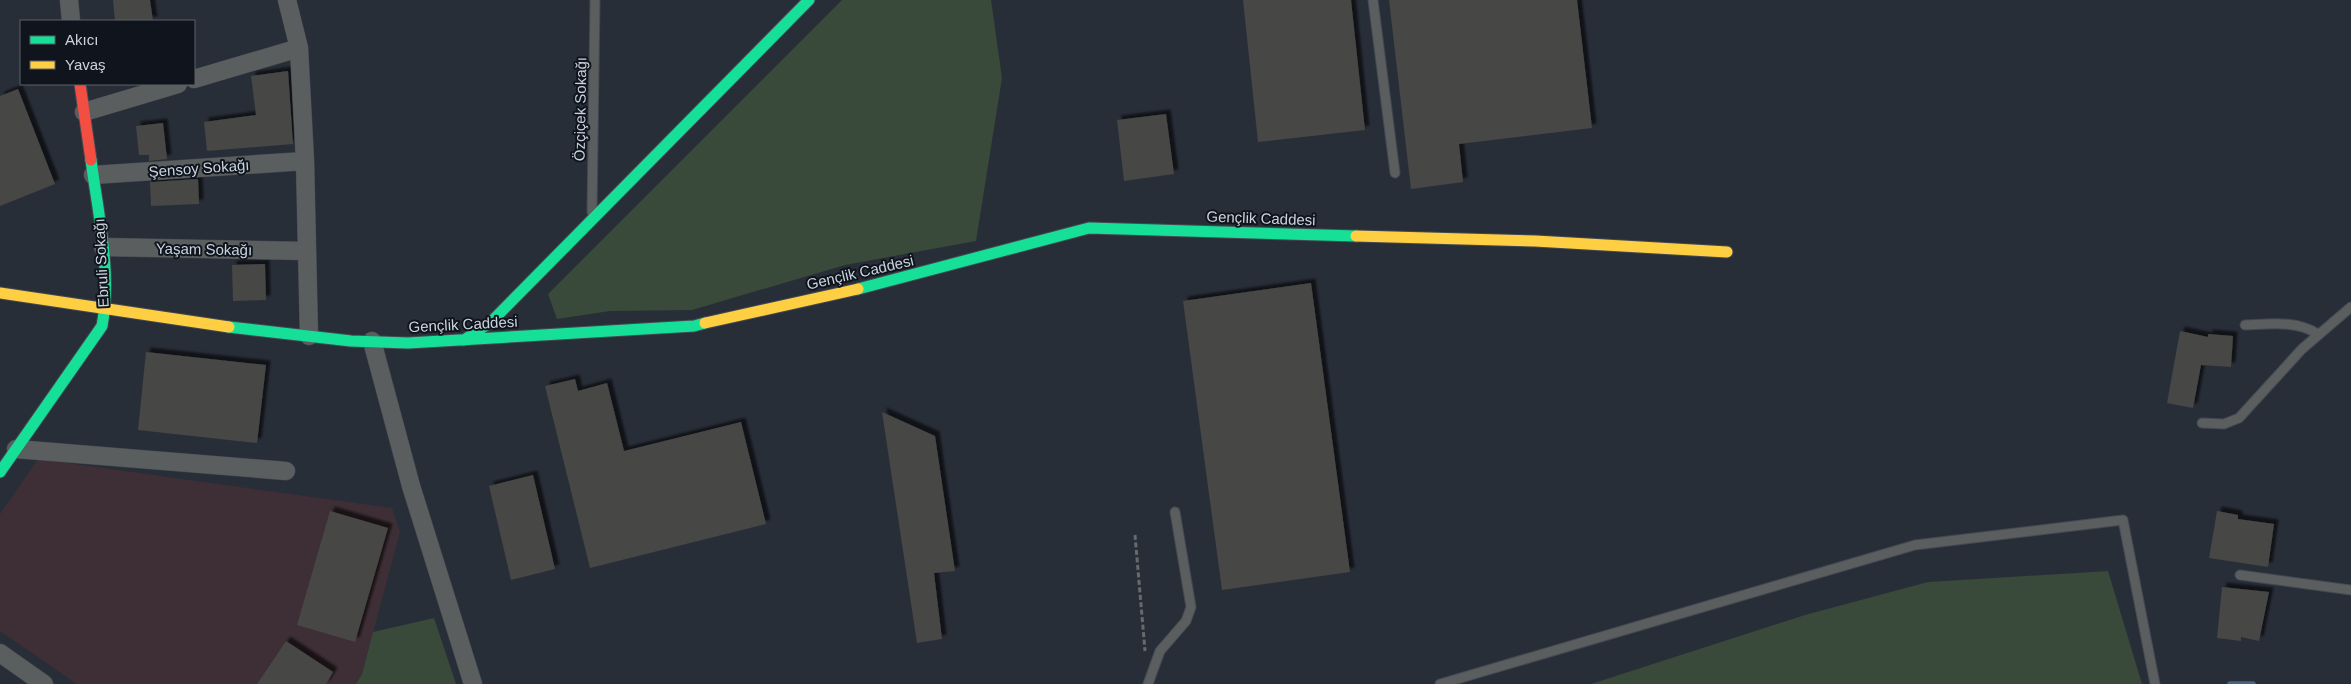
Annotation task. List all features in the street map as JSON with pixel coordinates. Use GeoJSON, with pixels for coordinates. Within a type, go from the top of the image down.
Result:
{"type":"FeatureCollection","features":[{"type":"Feature","properties":{"kind":"street"},"geometry":{"type":"LineString","coordinates":[[68,0],[71,20]]}},
{"type":"Feature","properties":{"kind":"street"},"geometry":{"type":"LineString","coordinates":[[287,0],[299,48],[305,161],[309,336]]}},
{"type":"Feature","properties":{"kind":"street"},"geometry":{"type":"LineString","coordinates":[[464,340],[491,322],[809,0]]}},
{"type":"Feature","properties":{"kind":"street"},"geometry":{"type":"LineString","coordinates":[[195,79],[299,48]]}},
{"type":"Feature","properties":{"kind":"street","name":"Ebruli Sokağı"},"geometry":{"type":"LineString","coordinates":[[0,472],[102,326],[105,309],[103,247],[80,85]]}},
{"type":"Feature","properties":{"kind":"street"},"geometry":{"type":"LineString","coordinates":[[84,112],[175,85]]}},
{"type":"Feature","properties":{"kind":"street","name":"Şensoy Sokağı"},"geometry":{"type":"LineString","coordinates":[[93,175],[305,161]]}},
{"type":"Feature","properties":{"kind":"street","name":"Gençlik Caddesi"},"geometry":{"type":"LineString","coordinates":[[0,293],[309,336],[408,343],[694,326],[739,314],[884,283],[1089,228],[1535,241],[1727,252]]}},
{"type":"Feature","properties":{"kind":"street","name":"Yaşam Sokağı"},"geometry":{"type":"LineString","coordinates":[[103,247],[306,252]]}},
{"type":"Feature","properties":{"kind":"street"},"geometry":{"type":"LineString","coordinates":[[372,341],[411,486],[473,684]]}},
{"type":"Feature","properties":{"kind":"street"},"geometry":{"type":"LineString","coordinates":[[16,449],[286,471]]}},
{"type":"Feature","properties":{"kind":"street"},"geometry":{"type":"LineString","coordinates":[[0,652],[44,684]]}},
{"type":"Feature","properties":{"kind":"lane","name":"Özçiçek Sokağı"},"geometry":{"type":"LineString","coordinates":[[592,219],[595,0]]}},
{"type":"Feature","properties":{"kind":"lane"},"geometry":{"type":"LineString","coordinates":[[1373,0],[1395,173]]}},
{"type":"Feature","properties":{"kind":"lane"},"geometry":{"type":"LineString","coordinates":[[2202,423],[2224,424],[2239,418],[2302,349],[2351,307]]}},
{"type":"Feature","properties":{"kind":"lane"},"geometry":{"type":"LineString","coordinates":[[2244,325],[2288,323],[2305,326],[2318,334]]}},
{"type":"Feature","properties":{"kind":"lane"},"geometry":{"type":"LineString","coordinates":[[1148,684],[1160,651],[1186,621],[1191,607],[1175,512]]}},
{"type":"Feature","properties":{"kind":"lane"},"geometry":{"type":"LineString","coordinates":[[1440,684],[1915,545],[2123,520],[2155,684]]}},
{"type":"Feature","properties":{"kind":"lane"},"geometry":{"type":"LineString","coordinates":[[2240,575],[2351,590]]}},
{"type":"Feature","properties":{"kind":"path"},"geometry":{"type":"LineString","coordinates":[[1135,535],[1145,656]]}},
{"type":"Feature","properties":{"kind":"shaded area"},"geometry":{"type":"Polygon","coordinates":[[[38,459],[392,508],[400,532],[362,674],[356,684],[77,684],[0,631],[0,514],[38,459]]]}},
{"type":"Feature","properties":{"kind":"green space"},"geometry":{"type":"Polygon","coordinates":[[[842,0],[991,0],[1002,78],[976,241],[845,265],[692,310],[610,311],[557,319],[548,294],[842,0]]]}},
{"type":"Feature","properties":{"kind":"green space"},"geometry":{"type":"Polygon","coordinates":[[[2108,571],[2142,684],[1591,684],[1805,615],[1928,582],[2108,571]]]}},
{"type":"Feature","properties":{"kind":"green space"},"geometry":{"type":"Polygon","coordinates":[[[434,618],[456,684],[356,684],[362,674],[373,632],[434,618]]]}},
{"type":"Feature","properties":{"kind":"building"},"geometry":{"type":"Polygon","coordinates":[[[113,0],[150,0],[153,20],[115,20],[113,0]]]}},
{"type":"Feature","properties":{"kind":"building"},"geometry":{"type":"Polygon","coordinates":[[[1243,0],[1351,0],[1365,130],[1258,142],[1243,0]]]}},
{"type":"Feature","properties":{"kind":"building"},"geometry":{"type":"Polygon","coordinates":[[[1389,0],[1577,0],[1592,128],[1459,144],[1463,182],[1411,189],[1389,0]]]}},
{"type":"Feature","properties":{"kind":"building"},"geometry":{"type":"Polygon","coordinates":[[[288,71],[293,144],[207,151],[204,122],[256,115],[251,76],[288,71]]]}},
{"type":"Feature","properties":{"kind":"building"},"geometry":{"type":"Polygon","coordinates":[[[18,89],[55,184],[0,206],[0,96],[18,89]]]}},
{"type":"Feature","properties":{"kind":"building"},"geometry":{"type":"Polygon","coordinates":[[[1166,114],[1174,174],[1124,181],[1117,120],[1166,114]]]}},
{"type":"Feature","properties":{"kind":"building"},"geometry":{"type":"Polygon","coordinates":[[[163,123],[167,159],[149,161],[149,155],[139,155],[136,126],[163,123]]]}},
{"type":"Feature","properties":{"kind":"building"},"geometry":{"type":"Polygon","coordinates":[[[198,179],[199,204],[151,206],[150,182],[198,179]]]}},
{"type":"Feature","properties":{"kind":"building"},"geometry":{"type":"Polygon","coordinates":[[[265,264],[266,300],[233,301],[232,265],[265,264]]]}},
{"type":"Feature","properties":{"kind":"building"},"geometry":{"type":"Polygon","coordinates":[[[1311,283],[1350,572],[1222,590],[1183,301],[1311,283]]]}},
{"type":"Feature","properties":{"kind":"building"},"geometry":{"type":"Polygon","coordinates":[[[2180,331],[2208,337],[2208,334],[2233,336],[2231,367],[2201,365],[2193,408],[2167,403],[2180,331]]]}},
{"type":"Feature","properties":{"kind":"building"},"geometry":{"type":"Polygon","coordinates":[[[146,352],[266,365],[257,443],[138,430],[146,352]]]}},
{"type":"Feature","properties":{"kind":"building"},"geometry":{"type":"Polygon","coordinates":[[[575,379],[578,391],[607,383],[624,451],[741,422],[766,524],[590,568],[545,386],[575,379]]]}},
{"type":"Feature","properties":{"kind":"building"},"geometry":{"type":"Polygon","coordinates":[[[882,412],[935,436],[955,571],[934,573],[942,639],[917,643],[882,412]]]}},
{"type":"Feature","properties":{"kind":"building"},"geometry":{"type":"Polygon","coordinates":[[[533,475],[555,569],[511,580],[489,486],[533,475]]]}},
{"type":"Feature","properties":{"kind":"building"},"geometry":{"type":"Polygon","coordinates":[[[330,511],[388,528],[355,642],[297,625],[330,511]]]}},
{"type":"Feature","properties":{"kind":"building"},"geometry":{"type":"Polygon","coordinates":[[[2217,511],[2238,515],[2238,519],[2274,524],[2268,567],[2209,558],[2217,511]]]}},
{"type":"Feature","properties":{"kind":"building"},"geometry":{"type":"Polygon","coordinates":[[[2222,587],[2269,592],[2259,641],[2241,637],[2241,641],[2217,638],[2222,587]]]}},
{"type":"Feature","properties":{"kind":"building"},"geometry":{"type":"Polygon","coordinates":[[[286,641],[333,672],[326,684],[257,684],[286,641]]]}},
{"type":"Feature","properties":{"kind":"waterway"},"geometry":{"type":"LineString","coordinates":[[2230,684],[2253,684]]}},
{"type":"Feature","properties":{"kind":"traffic: fast"},"geometry":{"type":"LineString","coordinates":[[464,340],[491,322],[809,0]]}},
{"type":"Feature","properties":{"kind":"traffic: fast"},"geometry":{"type":"LineString","coordinates":[[0,472],[102,326],[105,306],[105,264],[91,160]]}},
{"type":"Feature","properties":{"kind":"traffic: fast"},"geometry":{"type":"LineString","coordinates":[[858,289],[1089,228],[1356,236]]}},
{"type":"Feature","properties":{"kind":"traffic: fast"},"geometry":{"type":"LineString","coordinates":[[229,327],[351,341],[408,343],[694,326],[705,323]]}},
{"type":"Feature","properties":{"kind":"traffic: slow"},"geometry":{"type":"LineString","coordinates":[[1356,236],[1535,241],[1727,252]]}},
{"type":"Feature","properties":{"kind":"traffic: slow"},"geometry":{"type":"LineString","coordinates":[[705,323],[858,289]]}},
{"type":"Feature","properties":{"kind":"traffic: slow"},"geometry":{"type":"LineString","coordinates":[[0,293],[229,327]]}},
{"type":"Feature","properties":{"kind":"traffic: jam"},"geometry":{"type":"LineString","coordinates":[[80,85],[91,160]]}}]}
